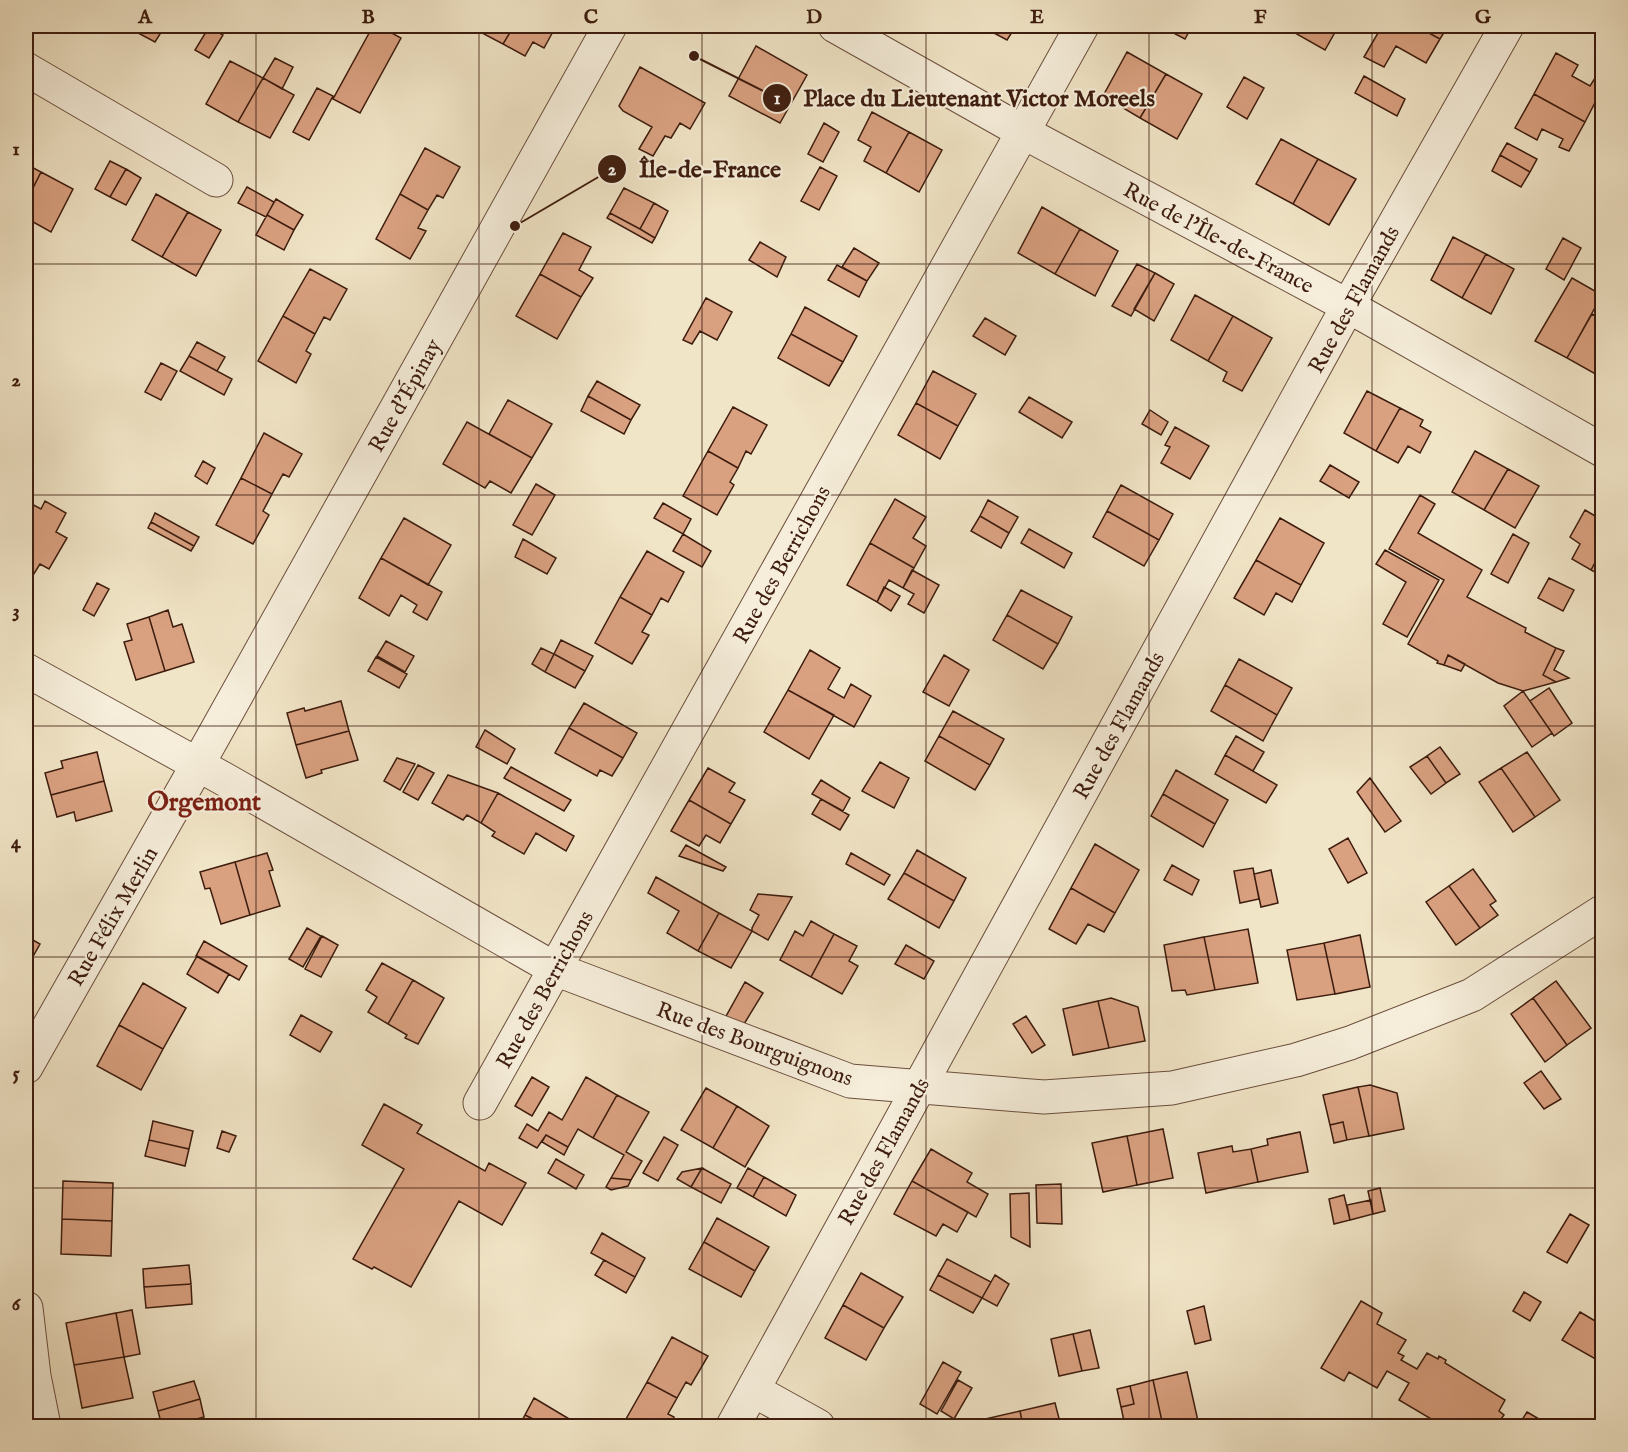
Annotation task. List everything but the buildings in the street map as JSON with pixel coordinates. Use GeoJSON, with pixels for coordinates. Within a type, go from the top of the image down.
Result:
{"type":"FeatureCollection","features":[{"type":"Feature","properties":{"kind":"street","name":"Rue d'Épinay"},"geometry":{"type":"LineString","coordinates":[[198,764],[610,26]]}},
{"type":"Feature","properties":{"kind":"street","name":"Rue de l'Île-de-France"},"geometry":{"type":"LineString","coordinates":[[834,26],[1023,132],[1348,306],[1602,450]]}},
{"type":"Feature","properties":{"kind":"street","name":"Rue des Berrichons"},"geometry":{"type":"LineString","coordinates":[[480,1103],[1082,26]]}},
{"type":"Feature","properties":{"kind":"street","name":"Rue des Flamands"},"geometry":{"type":"LineString","coordinates":[[733,1426],[1348,306],[1507,26]]}},
{"type":"Feature","properties":{"kind":"street"},"geometry":{"type":"LineString","coordinates":[[26,69],[216,180]]}},
{"type":"Feature","properties":{"kind":"street","name":"Rue des Bourguignons"},"geometry":{"type":"LineString","coordinates":[[26,670],[198,764],[555,969],[850,1081],[1044,1097],[1172,1088],[1296,1060],[1350,1043],[1472,995],[1602,912]]}},
{"type":"Feature","properties":{"kind":"street","name":"Rue Félix Merlin"},"geometry":{"type":"LineString","coordinates":[[26,1067],[198,764]]}},
{"type":"Feature","properties":{"kind":"street"},"geometry":{"type":"LineString","coordinates":[[26,1308],[34,1376],[44,1426]]}},
{"type":"Feature","properties":{"kind":"street"},"geometry":{"type":"LineString","coordinates":[[753,1390],[818,1426]]}},
{"type":"Feature","properties":{"kind":"place","name":"Place du Lieutenant Victor Moreels"},"geometry":{"type":"Point","coordinates":[694,56]}},
{"type":"Feature","properties":{"kind":"place","name":"Île-de-France"},"geometry":{"type":"Point","coordinates":[515,226]}},
{"type":"Feature","properties":{"kind":"district","name":"Orgemont"},"geometry":{"type":"Point","coordinates":[204,801]}}]}
